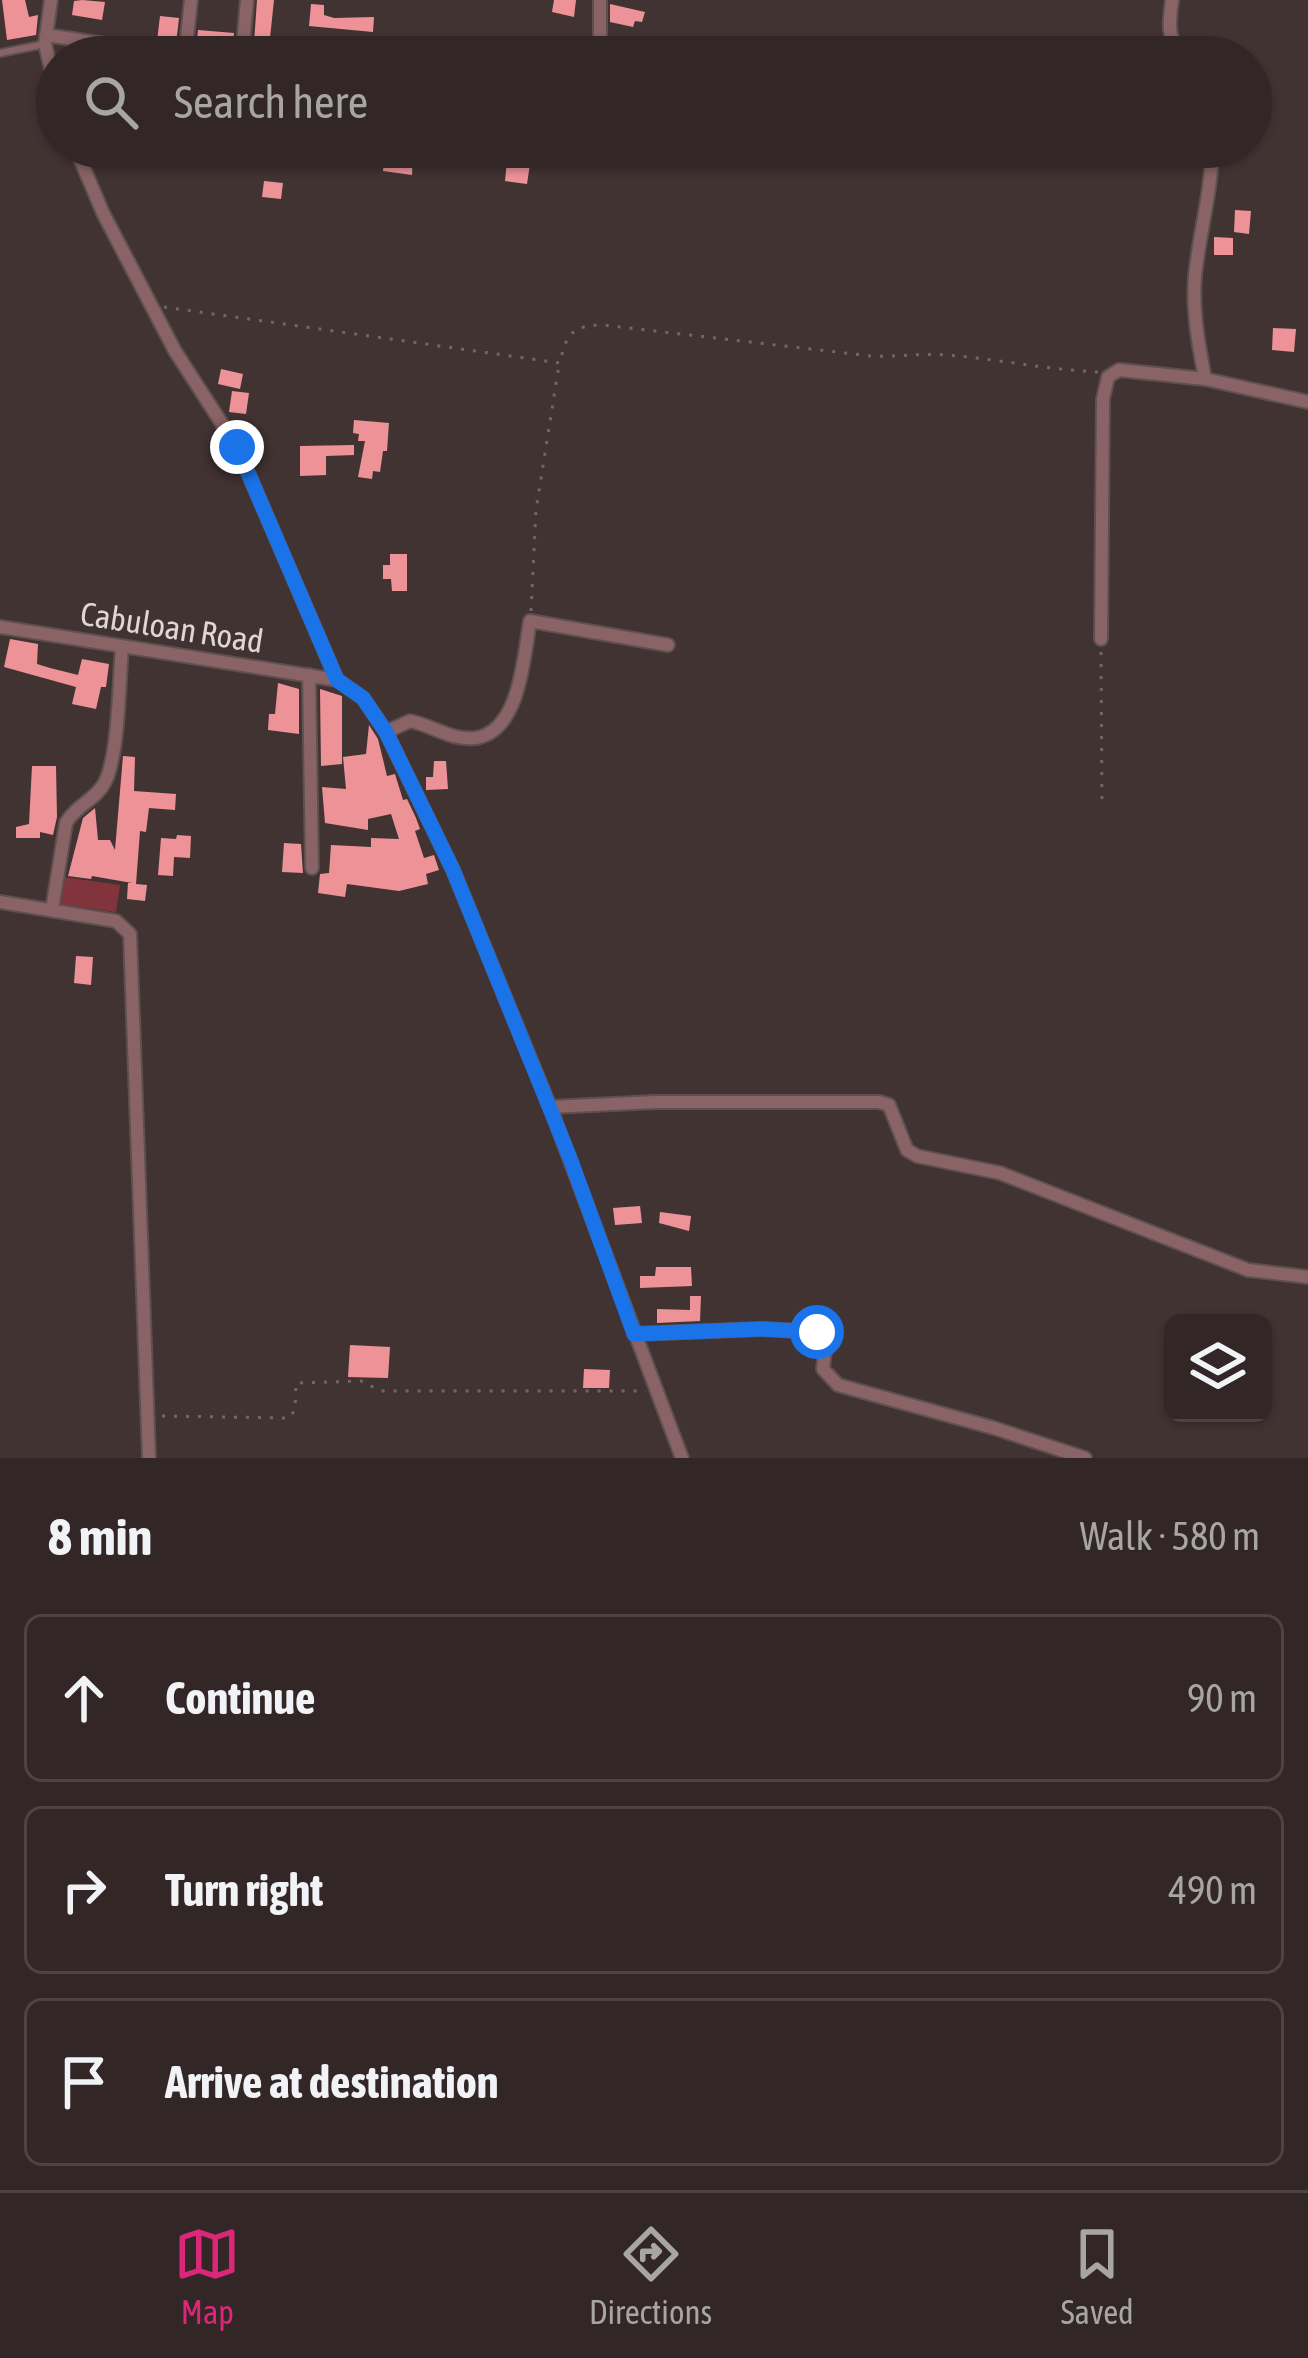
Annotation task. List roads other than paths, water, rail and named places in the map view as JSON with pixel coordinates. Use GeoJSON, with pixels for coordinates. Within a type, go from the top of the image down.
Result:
{"type":"FeatureCollection","features":[{"type":"Feature","properties":{"kind":"street"},"geometry":{"type":"LineString","coordinates":[[46,36],[51,0]]}},
{"type":"Feature","properties":{"kind":"street"},"geometry":{"type":"LineString","coordinates":[[189,36],[191,0]]}},
{"type":"Feature","properties":{"kind":"street"},"geometry":{"type":"LineString","coordinates":[[244,36],[248,0]]}},
{"type":"Feature","properties":{"kind":"street"},"geometry":{"type":"LineString","coordinates":[[600,0],[600,36]]}},
{"type":"Feature","properties":{"kind":"street"},"geometry":{"type":"LineString","coordinates":[[1169,36],[1172,0]]}},
{"type":"Feature","properties":{"kind":"street"},"geometry":{"type":"LineString","coordinates":[[84,168],[175,351],[237,447],[337,680],[363,698],[386,732],[453,870],[550,1107],[682,1458]]}},
{"type":"Feature","properties":{"kind":"street"},"geometry":{"type":"LineString","coordinates":[[1205,380],[1196,327],[1195,278],[1212,168]]}},
{"type":"Feature","properties":{"kind":"street"},"geometry":{"type":"LineString","coordinates":[[1101,638],[1103,399],[1108,377],[1119,370],[1205,380],[1308,402]]}},
{"type":"Feature","properties":{"kind":"street"},"geometry":{"type":"LineString","coordinates":[[386,732],[410,721],[445,735],[475,738],[491,731],[506,719],[530,621],[668,645]]}},
{"type":"Feature","properties":{"kind":"street","name":"Cabuloan Road"},"geometry":{"type":"LineString","coordinates":[[0,627],[337,680]]}},
{"type":"Feature","properties":{"kind":"street"},"geometry":{"type":"LineString","coordinates":[[52,910],[66,823],[73,811],[97,795],[110,767],[122,647]]}},
{"type":"Feature","properties":{"kind":"street"},"geometry":{"type":"LineString","coordinates":[[309,675],[312,868]]}},
{"type":"Feature","properties":{"kind":"street"},"geometry":{"type":"LineString","coordinates":[[0,902],[116,921],[130,934],[149,1458]]}},
{"type":"Feature","properties":{"kind":"street"},"geometry":{"type":"LineString","coordinates":[[550,1107],[879,1102],[890,1106],[907,1150],[917,1156],[1000,1173],[1248,1270],[1308,1277]]}},
{"type":"Feature","properties":{"kind":"street"},"geometry":{"type":"LineString","coordinates":[[634,1334],[762,1329],[817,1332],[826,1340],[823,1369],[838,1385],[1085,1458]]}},
{"type":"Feature","properties":{"kind":"lane"},"geometry":{"type":"LineString","coordinates":[[0,52],[36,43]]}}]}
